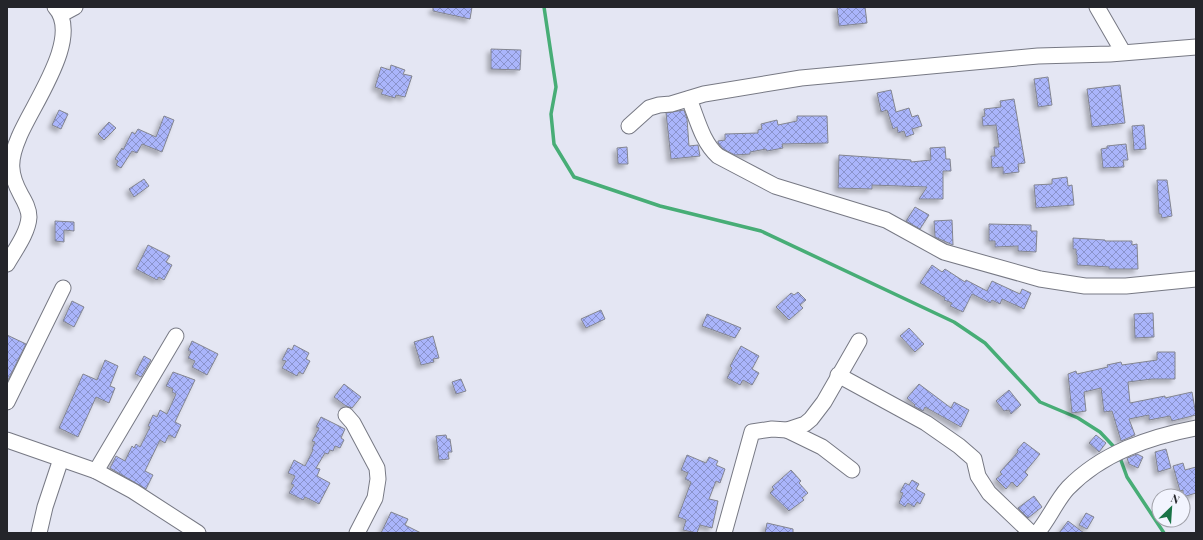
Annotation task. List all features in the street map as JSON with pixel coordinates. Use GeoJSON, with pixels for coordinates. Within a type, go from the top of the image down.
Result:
{"type":"FeatureCollection","features":[{"type":"Feature","properties":{"kind":"street"},"geometry":{"type":"LineString","coordinates":[[7,264],[27,229],[29,217],[28,206],[13,179],[12,155],[25,122],[58,60],[64,36],[58,11],[75,7]]}},
{"type":"Feature","properties":{"kind":"street"},"geometry":{"type":"LineString","coordinates":[[1097,7],[1123,52]]}},
{"type":"Feature","properties":{"kind":"street"},"geometry":{"type":"LineString","coordinates":[[629,126],[650,108],[690,99],[704,94],[801,78],[1038,56],[1196,47]]}},
{"type":"Feature","properties":{"kind":"street"},"geometry":{"type":"LineString","coordinates":[[690,99],[708,144],[718,156],[775,186],[886,220],[927,244],[958,257],[1040,279],[1085,286],[1126,286],[1196,279]]}},
{"type":"Feature","properties":{"kind":"street"},"geometry":{"type":"LineString","coordinates":[[7,402],[63,288]]}},
{"type":"Feature","properties":{"kind":"street"},"geometry":{"type":"LineString","coordinates":[[96,471],[176,336]]}},
{"type":"Feature","properties":{"kind":"street"},"geometry":{"type":"LineString","coordinates":[[787,430],[805,424],[815,416],[859,341]]}},
{"type":"Feature","properties":{"kind":"street"},"geometry":{"type":"LineString","coordinates":[[838,375],[926,423],[959,446],[974,459],[978,476],[988,493],[1031,533]]}},
{"type":"Feature","properties":{"kind":"street"},"geometry":{"type":"LineString","coordinates":[[346,415],[354,424],[377,468],[378,479],[375,498],[357,533]]}},
{"type":"Feature","properties":{"kind":"street"},"geometry":{"type":"LineString","coordinates":[[1037,533],[1068,488],[1118,451],[1155,437],[1196,428]]}},
{"type":"Feature","properties":{"kind":"street"},"geometry":{"type":"LineString","coordinates":[[724,533],[752,432],[772,429],[787,430],[822,447],[852,470]]}},
{"type":"Feature","properties":{"kind":"street"},"geometry":{"type":"LineString","coordinates":[[7,440],[96,471],[133,491],[198,533]]}},
{"type":"Feature","properties":{"kind":"street"},"geometry":{"type":"LineString","coordinates":[[39,533],[45,507],[61,460]]}},
{"type":"Feature","properties":{"kind":"building"},"geometry":{"type":"Polygon","coordinates":[[[433,7],[472,7],[470,19],[433,11],[433,7]]]}},
{"type":"Feature","properties":{"kind":"building"},"geometry":{"type":"Polygon","coordinates":[[[837,7],[865,7],[867,23],[839,26],[837,7]]]}},
{"type":"Feature","properties":{"kind":"building"},"geometry":{"type":"Polygon","coordinates":[[[491,49],[521,50],[520,70],[491,69],[491,49]]]}},
{"type":"Feature","properties":{"kind":"building"},"geometry":{"type":"Polygon","coordinates":[[[391,65],[405,70],[403,74],[412,76],[405,97],[396,95],[395,98],[381,94],[383,90],[375,87],[381,67],[390,70],[391,65]]]}},
{"type":"Feature","properties":{"kind":"building"},"geometry":{"type":"Polygon","coordinates":[[[1048,77],[1052,105],[1038,107],[1034,79],[1048,77]]]}},
{"type":"Feature","properties":{"kind":"building"},"geometry":{"type":"Polygon","coordinates":[[[1120,85],[1125,123],[1092,127],[1087,89],[1120,85]]]}},
{"type":"Feature","properties":{"kind":"building"},"geometry":{"type":"Polygon","coordinates":[[[891,90],[896,112],[909,108],[912,117],[918,115],[922,126],[912,129],[914,134],[906,137],[904,131],[898,133],[897,127],[893,129],[887,110],[881,112],[877,93],[891,90]]]}},
{"type":"Feature","properties":{"kind":"building"},"geometry":{"type":"Polygon","coordinates":[[[1014,99],[1025,163],[1018,164],[1019,172],[1003,174],[1003,167],[992,168],[991,156],[995,156],[994,147],[999,147],[996,125],[983,126],[982,117],[985,116],[984,109],[1001,107],[1000,101],[1014,99]]]}},
{"type":"Feature","properties":{"kind":"building"},"geometry":{"type":"Polygon","coordinates":[[[59,110],[68,114],[61,129],[52,125],[59,110]]]}},
{"type":"Feature","properties":{"kind":"building"},"geometry":{"type":"Polygon","coordinates":[[[684,110],[687,119],[689,146],[698,145],[700,156],[671,159],[666,113],[684,110]]]}},
{"type":"Feature","properties":{"kind":"building"},"geometry":{"type":"Polygon","coordinates":[[[164,116],[174,120],[162,152],[142,144],[137,153],[132,151],[121,168],[116,165],[118,161],[115,159],[122,148],[123,150],[132,132],[135,134],[138,129],[156,137],[164,116]]]}},
{"type":"Feature","properties":{"kind":"building"},"geometry":{"type":"Polygon","coordinates":[[[797,116],[827,116],[828,143],[782,144],[783,148],[767,151],[766,149],[750,152],[750,154],[735,155],[723,149],[718,143],[718,141],[725,140],[725,134],[758,133],[758,130],[762,129],[761,124],[777,120],[778,125],[797,121],[797,116]]]}},
{"type":"Feature","properties":{"kind":"building"},"geometry":{"type":"Polygon","coordinates":[[[109,122],[116,128],[104,140],[98,134],[109,122]]]}},
{"type":"Feature","properties":{"kind":"building"},"geometry":{"type":"Polygon","coordinates":[[[1144,125],[1146,149],[1134,150],[1132,126],[1144,125]]]}},
{"type":"Feature","properties":{"kind":"building"},"geometry":{"type":"Polygon","coordinates":[[[1126,144],[1128,160],[1123,160],[1124,167],[1103,168],[1101,149],[1107,148],[1107,146],[1126,144]]]}},
{"type":"Feature","properties":{"kind":"building"},"geometry":{"type":"Polygon","coordinates":[[[627,147],[628,164],[618,164],[617,148],[627,147]]]}},
{"type":"Feature","properties":{"kind":"building"},"geometry":{"type":"Polygon","coordinates":[[[945,147],[946,159],[950,159],[951,171],[943,171],[943,199],[919,199],[927,187],[872,185],[872,189],[838,188],[839,155],[911,160],[911,162],[931,160],[930,148],[945,147]]]}},
{"type":"Feature","properties":{"kind":"building"},"geometry":{"type":"Polygon","coordinates":[[[1067,177],[1068,186],[1072,185],[1074,205],[1036,208],[1034,185],[1052,184],[1052,179],[1067,177]]]}},
{"type":"Feature","properties":{"kind":"building"},"geometry":{"type":"Polygon","coordinates":[[[144,179],[149,186],[134,197],[129,189],[144,179]]]}},
{"type":"Feature","properties":{"kind":"building"},"geometry":{"type":"Polygon","coordinates":[[[1157,180],[1167,180],[1172,216],[1162,218],[1161,214],[1159,214],[1157,180]]]}},
{"type":"Feature","properties":{"kind":"building"},"geometry":{"type":"Polygon","coordinates":[[[915,207],[929,215],[920,229],[906,221],[915,207]]]}},
{"type":"Feature","properties":{"kind":"building"},"geometry":{"type":"Polygon","coordinates":[[[952,220],[953,245],[935,237],[934,221],[952,220]]]}},
{"type":"Feature","properties":{"kind":"building"},"geometry":{"type":"Polygon","coordinates":[[[55,221],[74,222],[74,231],[64,230],[64,242],[55,241],[55,221]]]}},
{"type":"Feature","properties":{"kind":"building"},"geometry":{"type":"Polygon","coordinates":[[[989,224],[1031,225],[1031,231],[1037,231],[1036,252],[1018,251],[1018,246],[995,247],[995,241],[989,241],[989,224]]]}},
{"type":"Feature","properties":{"kind":"building"},"geometry":{"type":"Polygon","coordinates":[[[1073,238],[1105,241],[1132,241],[1132,245],[1137,244],[1138,269],[1109,269],[1109,267],[1077,265],[1076,249],[1073,249],[1073,238]]]}},
{"type":"Feature","properties":{"kind":"building"},"geometry":{"type":"Polygon","coordinates":[[[148,245],[170,256],[166,262],[172,265],[164,280],[159,277],[157,280],[136,269],[148,245]]]}},
{"type":"Feature","properties":{"kind":"building"},"geometry":{"type":"Polygon","coordinates":[[[932,265],[942,272],[945,269],[965,282],[966,280],[987,291],[992,281],[1020,294],[1022,289],[1031,293],[1024,309],[1002,299],[1000,304],[992,300],[990,303],[972,294],[963,312],[950,306],[952,303],[944,300],[945,298],[920,283],[932,265]]]}},
{"type":"Feature","properties":{"kind":"building"},"geometry":{"type":"Polygon","coordinates":[[[798,292],[806,300],[800,305],[803,308],[789,320],[776,307],[791,293],[794,295],[798,292]]]}},
{"type":"Feature","properties":{"kind":"building"},"geometry":{"type":"Polygon","coordinates":[[[72,301],[84,307],[74,327],[63,321],[72,301]]]}},
{"type":"Feature","properties":{"kind":"building"},"geometry":{"type":"Polygon","coordinates":[[[601,310],[605,319],[586,328],[581,319],[601,310]]]}},
{"type":"Feature","properties":{"kind":"building"},"geometry":{"type":"Polygon","coordinates":[[[1153,313],[1154,337],[1135,338],[1134,314],[1153,313]]]}},
{"type":"Feature","properties":{"kind":"building"},"geometry":{"type":"Polygon","coordinates":[[[707,314],[741,328],[735,338],[702,326],[707,314]]]}},
{"type":"Feature","properties":{"kind":"building"},"geometry":{"type":"Polygon","coordinates":[[[909,328],[924,344],[915,352],[900,336],[909,328]]]}},
{"type":"Feature","properties":{"kind":"building"},"geometry":{"type":"Polygon","coordinates":[[[7,335],[26,344],[7,382],[7,335]]]}},
{"type":"Feature","properties":{"kind":"building"},"geometry":{"type":"Polygon","coordinates":[[[433,336],[439,358],[433,359],[434,362],[421,365],[414,342],[433,336]]]}},
{"type":"Feature","properties":{"kind":"building"},"geometry":{"type":"Polygon","coordinates":[[[192,341],[218,354],[207,375],[192,367],[195,361],[188,358],[191,352],[188,350],[192,341]]]}},
{"type":"Feature","properties":{"kind":"building"},"geometry":{"type":"Polygon","coordinates":[[[294,345],[309,353],[306,359],[310,361],[303,374],[299,372],[297,376],[282,368],[286,361],[282,360],[288,348],[292,350],[294,345]]]}},
{"type":"Feature","properties":{"kind":"building"},"geometry":{"type":"Polygon","coordinates":[[[741,346],[759,356],[752,369],[759,373],[752,385],[743,380],[740,385],[727,378],[732,368],[730,366],[741,346]]]}},
{"type":"Feature","properties":{"kind":"building"},"geometry":{"type":"Polygon","coordinates":[[[1157,352],[1175,352],[1175,379],[1152,379],[1128,382],[1130,403],[1192,392],[1196,415],[1172,421],[1170,416],[1149,420],[1149,415],[1129,419],[1135,435],[1121,441],[1112,411],[1104,412],[1101,388],[1084,392],[1086,411],[1072,413],[1068,374],[1076,371],[1077,374],[1108,367],[1107,365],[1121,362],[1122,365],[1157,360],[1157,352]]]}},
{"type":"Feature","properties":{"kind":"building"},"geometry":{"type":"Polygon","coordinates":[[[144,356],[151,360],[141,377],[135,374],[144,356]]]}},
{"type":"Feature","properties":{"kind":"building"},"geometry":{"type":"Polygon","coordinates":[[[105,360],[118,366],[110,386],[115,388],[109,403],[96,397],[78,437],[59,428],[83,374],[97,380],[105,360]]]}},
{"type":"Feature","properties":{"kind":"building"},"geometry":{"type":"Polygon","coordinates":[[[173,372],[195,380],[175,422],[181,425],[175,438],[169,435],[165,443],[160,440],[145,471],[153,475],[146,489],[110,468],[116,456],[125,461],[132,446],[134,448],[136,444],[140,447],[150,427],[148,426],[153,415],[157,417],[160,410],[167,414],[176,394],[172,392],[173,389],[166,386],[173,372]]]}},
{"type":"Feature","properties":{"kind":"building"},"geometry":{"type":"Polygon","coordinates":[[[461,379],[466,391],[456,394],[452,382],[461,379]]]}},
{"type":"Feature","properties":{"kind":"building"},"geometry":{"type":"Polygon","coordinates":[[[344,384],[361,397],[352,408],[346,406],[334,397],[344,384]]]}},
{"type":"Feature","properties":{"kind":"building"},"geometry":{"type":"Polygon","coordinates":[[[919,384],[951,408],[954,402],[969,410],[961,427],[925,407],[923,411],[914,406],[915,405],[907,398],[919,384]]]}},
{"type":"Feature","properties":{"kind":"building"},"geometry":{"type":"Polygon","coordinates":[[[1009,390],[1021,405],[1011,414],[1009,410],[1004,411],[996,401],[1009,390]]]}},
{"type":"Feature","properties":{"kind":"building"},"geometry":{"type":"Polygon","coordinates":[[[321,417],[345,429],[341,438],[344,440],[340,448],[335,446],[333,451],[330,450],[328,454],[325,453],[316,468],[320,469],[317,476],[330,483],[319,504],[305,497],[303,500],[289,493],[294,485],[291,484],[295,476],[288,473],[294,460],[305,466],[313,450],[312,449],[315,442],[312,441],[319,428],[316,427],[321,417]]]}},
{"type":"Feature","properties":{"kind":"building"},"geometry":{"type":"Polygon","coordinates":[[[446,435],[447,439],[450,439],[452,452],[448,452],[449,459],[439,460],[436,436],[446,435]]]}},
{"type":"Feature","properties":{"kind":"building"},"geometry":{"type":"Polygon","coordinates":[[[1096,435],[1106,443],[1099,452],[1089,443],[1096,435]]]}},
{"type":"Feature","properties":{"kind":"building"},"geometry":{"type":"Polygon","coordinates":[[[1024,442],[1040,454],[1025,472],[1028,475],[1017,487],[1012,482],[1006,489],[996,479],[1002,474],[1000,472],[1018,452],[1017,450],[1024,442]]]}},
{"type":"Feature","properties":{"kind":"building"},"geometry":{"type":"Polygon","coordinates":[[[1166,449],[1171,468],[1158,472],[1155,452],[1166,449]]]}},
{"type":"Feature","properties":{"kind":"building"},"geometry":{"type":"Polygon","coordinates":[[[1137,454],[1143,457],[1138,468],[1129,464],[1127,458],[1137,454]]]}},
{"type":"Feature","properties":{"kind":"building"},"geometry":{"type":"Polygon","coordinates":[[[687,455],[706,463],[709,457],[718,461],[716,465],[725,469],[720,483],[716,481],[709,499],[718,501],[712,528],[700,525],[697,533],[683,530],[686,520],[678,517],[691,482],[685,479],[688,473],[681,470],[687,455]]]}},
{"type":"Feature","properties":{"kind":"building"},"geometry":{"type":"Polygon","coordinates":[[[1183,463],[1185,470],[1196,467],[1196,493],[1191,495],[1191,488],[1179,488],[1173,466],[1183,463]]]}},
{"type":"Feature","properties":{"kind":"building"},"geometry":{"type":"Polygon","coordinates":[[[791,470],[801,481],[799,483],[808,493],[802,498],[804,500],[789,511],[770,493],[774,489],[772,487],[791,470]]]}},
{"type":"Feature","properties":{"kind":"building"},"geometry":{"type":"Polygon","coordinates":[[[912,480],[919,484],[916,489],[925,494],[920,504],[917,502],[914,507],[908,503],[905,507],[899,503],[903,493],[900,492],[905,483],[909,485],[912,480]]]}},
{"type":"Feature","properties":{"kind":"building"},"geometry":{"type":"Polygon","coordinates":[[[1034,496],[1042,507],[1028,518],[1018,508],[1034,496]]]}},
{"type":"Feature","properties":{"kind":"building"},"geometry":{"type":"Polygon","coordinates":[[[391,512],[408,519],[405,525],[421,533],[381,533],[391,512]]]}},
{"type":"Feature","properties":{"kind":"building"},"geometry":{"type":"Polygon","coordinates":[[[1086,513],[1094,517],[1087,529],[1079,525],[1086,513]]]}},
{"type":"Feature","properties":{"kind":"building"},"geometry":{"type":"Polygon","coordinates":[[[1068,521],[1084,533],[1059,533],[1068,521]]]}},
{"type":"Feature","properties":{"kind":"building"},"geometry":{"type":"Polygon","coordinates":[[[767,523],[793,529],[793,533],[765,533],[767,523]]]}},
{"type":"Feature","properties":{"kind":"waterway"},"geometry":{"type":"LineString","coordinates":[[544,7],[556,87],[551,114],[554,144],[574,177],[660,206],[761,231],[954,322],[985,343],[1040,402],[1078,418],[1100,432],[1117,450]]}},
{"type":"Feature","properties":{"kind":"waterway"},"geometry":{"type":"LineString","coordinates":[[1119,455],[1127,477],[1164,533]]}}]}
